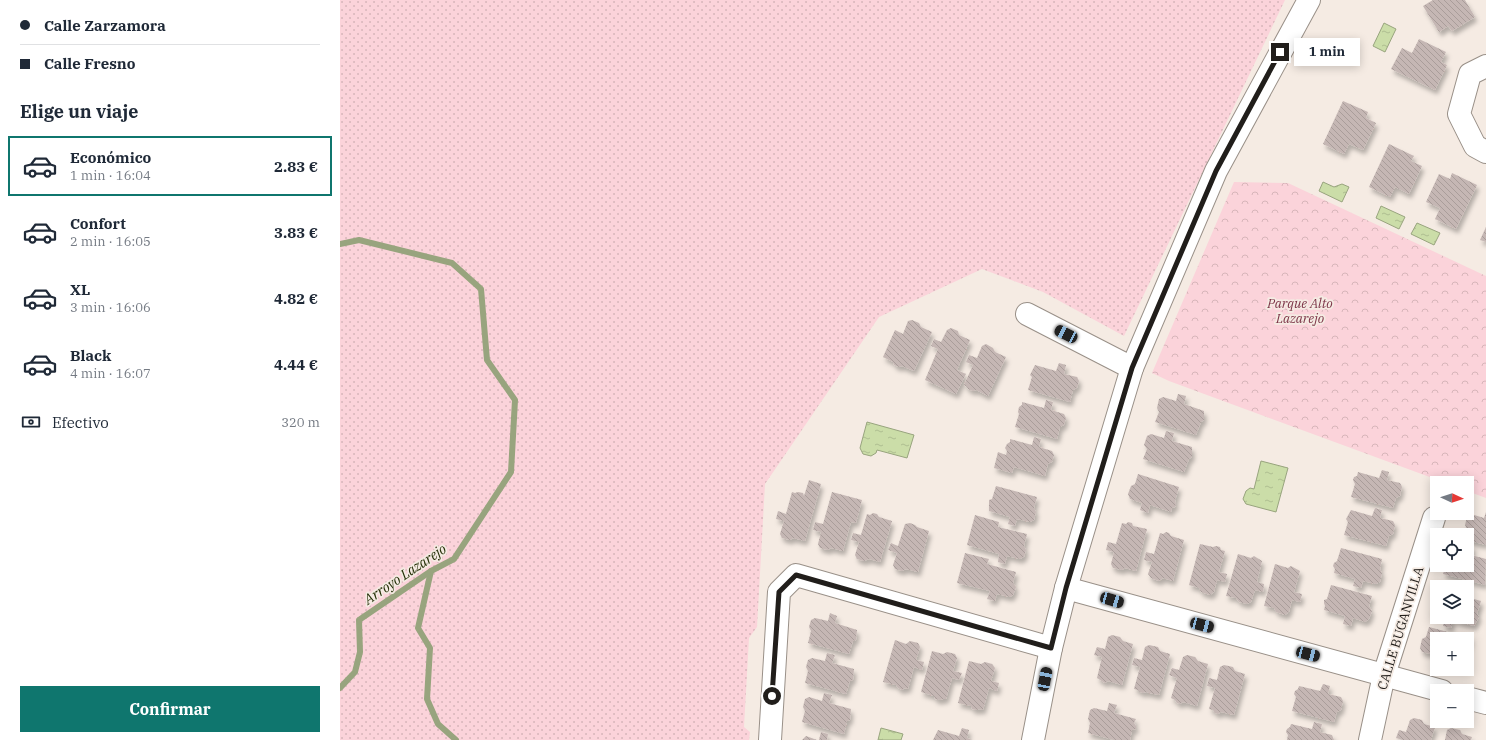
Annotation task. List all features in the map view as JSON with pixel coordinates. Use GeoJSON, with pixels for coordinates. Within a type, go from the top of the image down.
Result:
{"type":"FeatureCollection","features":[{"type":"Feature","properties":{"kind":"street"},"geometry":{"type":"LineString","coordinates":[[1033,740],[1051,648],[1066,588],[1132,368],[1216,171],[1309,0]]}},
{"type":"Feature","properties":{"kind":"street"},"geometry":{"type":"LineString","coordinates":[[1486,66],[1470,74],[1459,114],[1474,146],[1486,152]]}},
{"type":"Feature","properties":{"kind":"street"},"geometry":{"type":"LineString","coordinates":[[1027,314],[1132,368]]}},
{"type":"Feature","properties":{"kind":"street","name":"CALLE BUGANVILLA"},"geometry":{"type":"LineString","coordinates":[[1370,740],[1384,675],[1433,520]]}},
{"type":"Feature","properties":{"kind":"street"},"geometry":{"type":"LineString","coordinates":[[770,740],[779,592],[796,575],[1051,648]]}},
{"type":"Feature","properties":{"kind":"street"},"geometry":{"type":"LineString","coordinates":[[1066,588],[1430,688]]}},
{"type":"Feature","properties":{"kind":"street"},"geometry":{"type":"LineString","coordinates":[[1474,700],[1486,703]]}},
{"type":"Feature","properties":{"kind":"green space"},"geometry":{"type":"Polygon","coordinates":[[[340,0],[1285,0],[1124,336],[1043,292],[982,269],[879,317],[765,484],[757,627],[749,638],[744,727],[750,732],[749,740],[340,740],[340,0]]]}},
{"type":"Feature","properties":{"kind":"green space","name":"Parque Alto Lazarejo"},"geometry":{"type":"Polygon","coordinates":[[[1234,182],[1288,183],[1486,276],[1486,498],[1474,494],[1474,476],[1430,477],[1169,381],[1152,373],[1234,182]]]}},
{"type":"Feature","properties":{"kind":"water"},"geometry":{"type":"Polygon","coordinates":[[[1384,23],[1396,29],[1385,52],[1373,46],[1384,23]]]}},
{"type":"Feature","properties":{"kind":"water"},"geometry":{"type":"Polygon","coordinates":[[[1323,182],[1334,187],[1342,184],[1349,187],[1342,202],[1319,191],[1323,182]]]}},
{"type":"Feature","properties":{"kind":"water"},"geometry":{"type":"Polygon","coordinates":[[[1381,206],[1405,217],[1399,229],[1376,218],[1381,206]]]}},
{"type":"Feature","properties":{"kind":"water"},"geometry":{"type":"Polygon","coordinates":[[[1417,223],[1440,233],[1434,245],[1411,234],[1417,223]]]}},
{"type":"Feature","properties":{"kind":"water"},"geometry":{"type":"Polygon","coordinates":[[[867,422],[914,435],[907,458],[877,450],[876,453],[871,456],[863,454],[860,448],[867,422]]]}},
{"type":"Feature","properties":{"kind":"water"},"geometry":{"type":"Polygon","coordinates":[[[1261,461],[1288,468],[1276,512],[1246,504],[1243,499],[1246,491],[1250,488],[1254,489],[1261,461]]]}},
{"type":"Feature","properties":{"kind":"water"},"geometry":{"type":"Polygon","coordinates":[[[881,728],[903,734],[901,740],[878,740],[881,728]]]}},
{"type":"Feature","properties":{"kind":"building"},"geometry":{"type":"Polygon","coordinates":[[[1433,0],[1465,0],[1475,17],[1452,31],[1448,26],[1439,32],[1423,6],[1433,0]]]}},
{"type":"Feature","properties":{"kind":"building"},"geometry":{"type":"Polygon","coordinates":[[[1419,39],[1446,52],[1441,62],[1447,65],[1435,90],[1391,69],[1402,48],[1412,53],[1419,39]]]}},
{"type":"Feature","properties":{"kind":"building"},"geometry":{"type":"Polygon","coordinates":[[[1343,101],[1368,112],[1366,118],[1376,123],[1363,150],[1349,144],[1344,154],[1323,144],[1343,101]]]}},
{"type":"Feature","properties":{"kind":"building"},"geometry":{"type":"Polygon","coordinates":[[[1389,144],[1414,156],[1411,161],[1422,166],[1409,194],[1395,187],[1390,197],[1369,187],[1389,144]]]}},
{"type":"Feature","properties":{"kind":"building"},"geometry":{"type":"Polygon","coordinates":[[[1452,173],[1477,185],[1456,229],[1435,219],[1440,208],[1426,202],[1439,174],[1450,179],[1452,173]]]}},
{"type":"Feature","properties":{"kind":"building"},"geometry":{"type":"Polygon","coordinates":[[[1486,227],[1486,242],[1480,240],[1486,227]]]}},
{"type":"Feature","properties":{"kind":"building"},"geometry":{"type":"Polygon","coordinates":[[[912,320],[919,323],[921,327],[932,332],[914,371],[902,366],[899,367],[894,365],[893,362],[883,357],[895,330],[903,334],[908,321],[912,320]]]}},
{"type":"Feature","properties":{"kind":"building"},"geometry":{"type":"Polygon","coordinates":[[[951,328],[958,331],[959,335],[970,340],[957,370],[966,374],[956,394],[925,380],[938,349],[931,346],[934,339],[941,342],[947,330],[951,328]]]}},
{"type":"Feature","properties":{"kind":"building"},"geometry":{"type":"Polygon","coordinates":[[[986,344],[993,348],[995,352],[1006,357],[988,396],[976,390],[973,391],[968,389],[964,385],[973,365],[966,362],[969,355],[977,358],[982,346],[986,344]]]}},
{"type":"Feature","properties":{"kind":"building"},"geometry":{"type":"Polygon","coordinates":[[[1059,363],[1066,365],[1064,374],[1077,377],[1079,381],[1077,388],[1073,390],[1070,402],[1028,390],[1032,377],[1030,375],[1035,365],[1056,371],[1059,363]]]}},
{"type":"Feature","properties":{"kind":"building"},"geometry":{"type":"Polygon","coordinates":[[[1178,394],[1186,396],[1184,404],[1204,411],[1204,420],[1201,422],[1196,435],[1155,422],[1159,412],[1157,408],[1159,399],[1163,397],[1176,401],[1178,394]]]}},
{"type":"Feature","properties":{"kind":"building"},"geometry":{"type":"Polygon","coordinates":[[[1046,400],[1053,402],[1051,410],[1064,414],[1066,418],[1064,425],[1060,427],[1057,439],[1015,427],[1019,414],[1019,407],[1022,405],[1022,402],[1044,408],[1046,400]]]}},
{"type":"Feature","properties":{"kind":"building"},"geometry":{"type":"Polygon","coordinates":[[[1166,431],[1174,433],[1172,441],[1192,447],[1192,457],[1189,459],[1184,472],[1143,459],[1147,449],[1144,445],[1147,436],[1151,434],[1164,438],[1166,431]]]}},
{"type":"Feature","properties":{"kind":"building"},"geometry":{"type":"Polygon","coordinates":[[[1034,437],[1041,439],[1039,447],[1052,451],[1054,455],[1052,462],[1048,464],[1045,476],[1014,467],[1012,473],[994,468],[998,452],[1006,455],[1007,451],[1005,448],[1010,442],[1010,439],[1032,445],[1034,437]]]}},
{"type":"Feature","properties":{"kind":"building"},"geometry":{"type":"Polygon","coordinates":[[[1382,470],[1389,472],[1387,480],[1400,483],[1402,487],[1400,496],[1396,498],[1393,508],[1351,497],[1355,484],[1353,480],[1354,477],[1357,476],[1358,472],[1379,478],[1382,470]]]}},
{"type":"Feature","properties":{"kind":"building"},"geometry":{"type":"Polygon","coordinates":[[[1138,474],[1179,487],[1175,501],[1176,504],[1175,507],[1172,508],[1171,512],[1150,505],[1148,513],[1140,510],[1142,503],[1130,499],[1128,494],[1131,486],[1135,484],[1138,474]]]}},
{"type":"Feature","properties":{"kind":"building"},"geometry":{"type":"Polygon","coordinates":[[[809,480],[821,484],[805,541],[793,538],[790,540],[782,538],[780,534],[784,521],[776,519],[778,511],[786,514],[792,492],[803,493],[804,496],[809,480]]]}},
{"type":"Feature","properties":{"kind":"building"},"geometry":{"type":"Polygon","coordinates":[[[996,486],[1037,497],[1034,508],[1036,512],[1034,520],[1030,522],[1017,519],[1015,526],[1008,524],[1010,517],[989,511],[989,500],[992,499],[996,486]]]}},
{"type":"Feature","properties":{"kind":"building"},"geometry":{"type":"Polygon","coordinates":[[[832,492],[862,500],[856,523],[851,522],[843,551],[831,548],[828,550],[820,548],[818,544],[821,532],[813,530],[815,522],[823,524],[832,492]]]}},
{"type":"Feature","properties":{"kind":"building"},"geometry":{"type":"Polygon","coordinates":[[[1375,508],[1382,510],[1380,518],[1393,521],[1395,525],[1393,534],[1389,536],[1386,546],[1344,535],[1348,522],[1346,519],[1351,510],[1372,516],[1375,508]]]}},
{"type":"Feature","properties":{"kind":"building"},"geometry":{"type":"Polygon","coordinates":[[[1486,512],[1486,545],[1474,542],[1474,528],[1466,528],[1465,525],[1466,520],[1474,520],[1474,515],[1484,518],[1486,512]]]}},
{"type":"Feature","properties":{"kind":"building"},"geometry":{"type":"Polygon","coordinates":[[[873,513],[877,514],[879,517],[892,521],[880,562],[869,559],[864,561],[857,559],[855,555],[859,542],[851,540],[853,533],[861,535],[867,514],[870,515],[873,513]]]}},
{"type":"Feature","properties":{"kind":"building"},"geometry":{"type":"Polygon","coordinates":[[[975,515],[999,522],[998,527],[1027,534],[1024,546],[1026,550],[1024,557],[1020,559],[1007,556],[1005,564],[998,562],[999,554],[967,545],[975,515]]]}},
{"type":"Feature","properties":{"kind":"building"},"geometry":{"type":"Polygon","coordinates":[[[1128,522],[1132,523],[1133,526],[1147,529],[1136,571],[1125,568],[1122,570],[1113,568],[1111,564],[1114,552],[1106,550],[1108,542],[1116,544],[1122,523],[1126,524],[1128,522]]]}},
{"type":"Feature","properties":{"kind":"building"},"geometry":{"type":"Polygon","coordinates":[[[910,523],[929,531],[918,572],[906,569],[902,571],[895,569],[893,565],[897,553],[888,550],[891,543],[898,546],[905,524],[910,523]]]}},
{"type":"Feature","properties":{"kind":"building"},"geometry":{"type":"Polygon","coordinates":[[[1166,532],[1171,536],[1184,540],[1173,581],[1163,578],[1159,581],[1151,578],[1148,574],[1152,562],[1144,560],[1146,552],[1154,554],[1160,533],[1163,534],[1166,532]]]}},
{"type":"Feature","properties":{"kind":"building"},"geometry":{"type":"Polygon","coordinates":[[[1200,544],[1220,547],[1221,550],[1225,551],[1219,572],[1227,574],[1225,582],[1217,580],[1214,592],[1210,595],[1201,592],[1199,588],[1189,585],[1200,544]]]}},
{"type":"Feature","properties":{"kind":"building"},"geometry":{"type":"Polygon","coordinates":[[[1341,548],[1382,559],[1380,569],[1382,573],[1380,582],[1376,584],[1363,581],[1361,588],[1353,586],[1355,579],[1334,573],[1335,569],[1333,566],[1337,561],[1341,548]]]}},
{"type":"Feature","properties":{"kind":"building"},"geometry":{"type":"Polygon","coordinates":[[[965,553],[989,559],[987,564],[1016,572],[1013,583],[1016,587],[1013,595],[1010,597],[997,594],[995,601],[987,599],[990,591],[957,583],[965,553]]]}},
{"type":"Feature","properties":{"kind":"building"},"geometry":{"type":"Polygon","coordinates":[[[1238,554],[1251,558],[1254,556],[1262,561],[1257,582],[1264,584],[1263,592],[1255,590],[1251,602],[1247,604],[1239,602],[1236,598],[1226,596],[1238,554]]]}},
{"type":"Feature","properties":{"kind":"building"},"geometry":{"type":"Polygon","coordinates":[[[1474,556],[1486,559],[1485,585],[1474,582],[1474,580],[1466,580],[1443,574],[1444,572],[1474,572],[1474,556]]]}},
{"type":"Feature","properties":{"kind":"building"},"geometry":{"type":"Polygon","coordinates":[[[1275,564],[1288,568],[1291,566],[1300,571],[1294,592],[1302,594],[1300,602],[1292,600],[1289,612],[1285,615],[1276,612],[1274,608],[1264,606],[1275,564]]]}},
{"type":"Feature","properties":{"kind":"building"},"geometry":{"type":"Polygon","coordinates":[[[1331,585],[1372,596],[1369,606],[1372,611],[1369,619],[1365,622],[1353,618],[1351,626],[1343,624],[1345,616],[1324,610],[1324,600],[1327,599],[1331,585]]]}},
{"type":"Feature","properties":{"kind":"building"},"geometry":{"type":"Polygon","coordinates":[[[1474,599],[1481,601],[1477,614],[1479,617],[1474,626],[1467,624],[1474,624],[1474,599]]]}},
{"type":"Feature","properties":{"kind":"building"},"geometry":{"type":"Polygon","coordinates":[[[830,613],[837,616],[835,623],[857,630],[856,640],[853,641],[849,654],[808,643],[811,631],[809,627],[811,620],[815,618],[828,621],[830,613]]]}},
{"type":"Feature","properties":{"kind":"building"},"geometry":{"type":"Polygon","coordinates":[[[1443,624],[1452,624],[1451,628],[1443,626],[1443,624]]]}},
{"type":"Feature","properties":{"kind":"building"},"geometry":{"type":"Polygon","coordinates":[[[1429,627],[1448,632],[1430,632],[1430,654],[1422,652],[1420,648],[1422,639],[1426,637],[1429,627]]]}},
{"type":"Feature","properties":{"kind":"building"},"geometry":{"type":"Polygon","coordinates":[[[1112,635],[1120,637],[1123,641],[1133,644],[1122,685],[1108,681],[1105,683],[1097,678],[1102,657],[1094,655],[1097,647],[1105,649],[1108,637],[1112,635]]]}},
{"type":"Feature","properties":{"kind":"building"},"geometry":{"type":"Polygon","coordinates":[[[895,640],[906,644],[910,641],[918,643],[920,647],[916,660],[924,662],[922,670],[914,667],[908,689],[905,688],[902,690],[896,685],[883,682],[895,640]]]}},
{"type":"Feature","properties":{"kind":"building"},"geometry":{"type":"Polygon","coordinates":[[[1149,645],[1158,647],[1160,651],[1170,654],[1159,695],[1145,692],[1143,693],[1134,689],[1140,667],[1132,665],[1134,658],[1142,660],[1145,647],[1149,645]]]}},
{"type":"Feature","properties":{"kind":"building"},"geometry":{"type":"Polygon","coordinates":[[[932,651],[943,654],[947,652],[955,654],[957,658],[953,671],[962,673],[959,680],[952,678],[946,699],[935,699],[934,696],[921,692],[932,651]]]}},
{"type":"Feature","properties":{"kind":"building"},"geometry":{"type":"Polygon","coordinates":[[[827,653],[835,655],[832,663],[854,669],[853,680],[850,681],[846,694],[805,683],[808,671],[806,667],[808,660],[812,658],[825,661],[827,653]]]}},
{"type":"Feature","properties":{"kind":"building"},"geometry":{"type":"Polygon","coordinates":[[[1187,655],[1195,657],[1198,661],[1208,664],[1197,706],[1183,702],[1180,704],[1171,698],[1177,678],[1169,675],[1172,668],[1179,670],[1183,657],[1187,655]]]}},
{"type":"Feature","properties":{"kind":"building"},"geometry":{"type":"Polygon","coordinates":[[[969,661],[981,664],[985,662],[992,664],[995,668],[991,681],[999,683],[997,691],[989,688],[983,710],[972,709],[971,706],[958,703],[969,661]]]}},
{"type":"Feature","properties":{"kind":"building"},"geometry":{"type":"Polygon","coordinates":[[[1224,665],[1233,667],[1235,671],[1245,674],[1234,715],[1221,712],[1218,714],[1209,709],[1215,688],[1207,686],[1209,678],[1217,680],[1220,667],[1224,665]]]}},
{"type":"Feature","properties":{"kind":"building"},"geometry":{"type":"Polygon","coordinates":[[[1323,684],[1330,686],[1328,694],[1341,697],[1343,701],[1341,710],[1337,712],[1334,722],[1292,711],[1296,697],[1294,694],[1299,686],[1320,691],[1323,684]]]}},
{"type":"Feature","properties":{"kind":"building"},"geometry":{"type":"Polygon","coordinates":[[[824,693],[832,695],[829,703],[851,709],[850,720],[847,721],[844,734],[802,722],[805,711],[803,707],[805,699],[809,697],[822,701],[824,693]]]}},
{"type":"Feature","properties":{"kind":"building"},"geometry":{"type":"Polygon","coordinates":[[[1109,703],[1117,705],[1114,713],[1136,719],[1134,723],[1136,729],[1132,730],[1130,740],[1114,740],[1088,733],[1090,723],[1088,719],[1090,710],[1094,708],[1107,711],[1109,703]]]}},
{"type":"Feature","properties":{"kind":"building"},"geometry":{"type":"Polygon","coordinates":[[[1414,718],[1422,720],[1424,724],[1430,726],[1430,728],[1435,728],[1431,740],[1403,740],[1396,738],[1399,730],[1406,732],[1410,720],[1414,718]]]}},
{"type":"Feature","properties":{"kind":"building"},"geometry":{"type":"Polygon","coordinates":[[[1314,722],[1322,724],[1320,732],[1332,735],[1334,740],[1287,740],[1288,735],[1286,732],[1291,724],[1312,729],[1314,722]]]}},
{"type":"Feature","properties":{"kind":"building"},"geometry":{"type":"Polygon","coordinates":[[[962,728],[969,730],[967,738],[972,740],[933,740],[938,730],[959,736],[962,728]]]}},
{"type":"Feature","properties":{"kind":"building"},"geometry":{"type":"Polygon","coordinates":[[[1451,728],[1460,730],[1462,734],[1472,737],[1471,740],[1445,740],[1447,730],[1451,728]]]}},
{"type":"Feature","properties":{"kind":"building"},"geometry":{"type":"Polygon","coordinates":[[[821,732],[828,734],[827,740],[819,740],[821,732]]]}},
{"type":"Feature","properties":{"kind":"building"},"geometry":{"type":"Polygon","coordinates":[[[806,736],[817,740],[802,740],[806,736]]]}},
{"type":"Feature","properties":{"kind":"waterway","name":"Arroyo Lazarejo"},"geometry":{"type":"LineString","coordinates":[[340,244],[359,240],[452,263],[481,289],[487,360],[515,400],[511,472],[454,559],[431,571],[359,620],[360,652],[355,672],[340,688]]}},
{"type":"Feature","properties":{"kind":"waterway"},"geometry":{"type":"LineString","coordinates":[[431,571],[418,628],[430,648],[427,699],[438,724],[456,740]]}},
{"type":"Feature","properties":{"kind":"route"},"geometry":{"type":"LineString","coordinates":[[772,696],[779,592],[796,575],[1051,648],[1066,588],[1132,368],[1216,171],[1280,52]]}}]}
